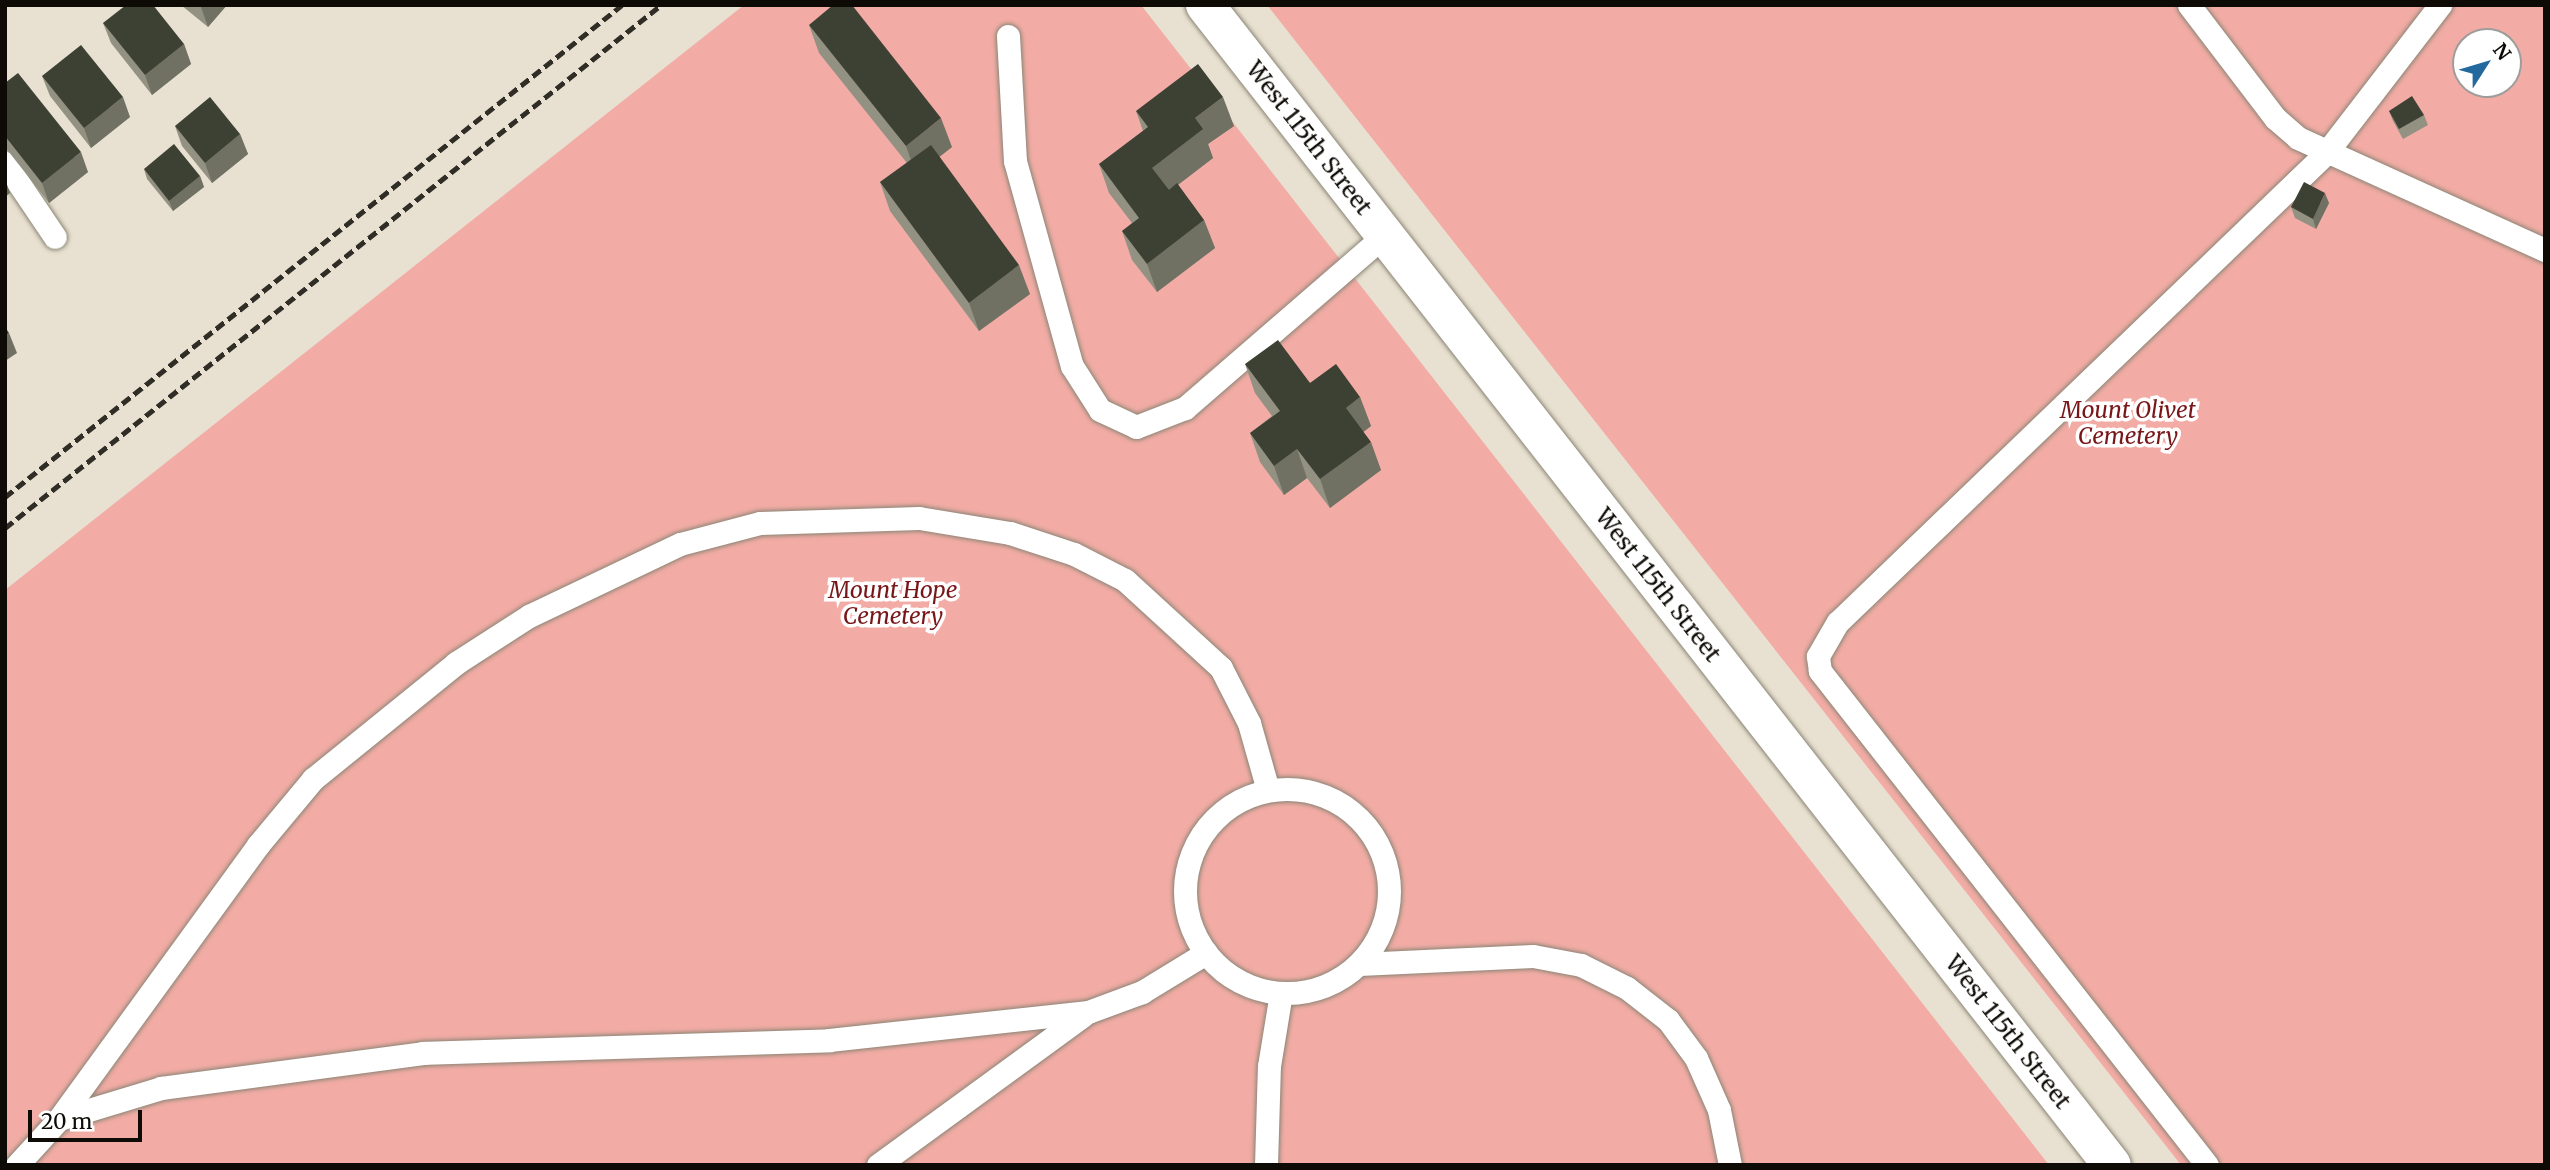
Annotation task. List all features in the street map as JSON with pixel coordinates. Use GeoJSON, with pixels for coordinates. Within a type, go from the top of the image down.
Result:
{"type":"FeatureCollection","features":[{"type":"Feature","properties":{"kind":"street","name":"West 115th Street"},"geometry":{"type":"LineString","coordinates":[[1205,5],[2112,1165]]}},
{"type":"Feature","properties":{"kind":"lane"},"geometry":{"type":"LineString","coordinates":[[2189,5],[2275,118],[2326,153],[2545,250]]}},
{"type":"Feature","properties":{"kind":"lane"},"geometry":{"type":"LineString","coordinates":[[2207,1165],[1820,671],[1818,656],[1838,622],[2326,153],[2440,5]]}},
{"type":"Feature","properties":{"kind":"lane"},"geometry":{"type":"LineString","coordinates":[[1008,36],[1015,161],[1072,366],[1100,410],[1136,427],[1185,408],[1385,235]]}},
{"type":"Feature","properties":{"kind":"lane"},"geometry":{"type":"LineString","coordinates":[[5,163],[55,237]]}},
{"type":"Feature","properties":{"kind":"lane"},"geometry":{"type":"LineString","coordinates":[[17,1165],[59,1119],[258,845],[313,779],[456,663],[529,616],[680,544],[760,523],[919,518],[1010,533],[1073,554],[1125,580],[1221,668],[1249,723],[1268,790]]}},
{"type":"Feature","properties":{"kind":"lane"},"geometry":{"type":"LineString","coordinates":[[1300,789],[1331,799],[1358,817],[1378,843],[1388,907],[1378,938],[1359,964],[1336,981],[1281,993],[1227,974],[1206,953],[1190,923],[1185,888],[1191,854],[1208,824],[1235,802],[1268,790],[1300,789]]}},
{"type":"Feature","properties":{"kind":"lane"},"geometry":{"type":"LineString","coordinates":[[59,1119],[161,1088],[423,1053],[830,1040],[1088,1012],[1142,992],[1206,953]]}},
{"type":"Feature","properties":{"kind":"lane"},"geometry":{"type":"LineString","coordinates":[[1359,964],[1532,956],[1581,965],[1627,988],[1668,1020],[1696,1058],[1719,1110],[1730,1165]]}},
{"type":"Feature","properties":{"kind":"lane"},"geometry":{"type":"LineString","coordinates":[[1266,1165],[1269,1066],[1281,993]]}},
{"type":"Feature","properties":{"kind":"lane"},"geometry":{"type":"LineString","coordinates":[[878,1165],[1088,1012]]}},
{"type":"Feature","properties":{"kind":"green space","name":"Mount Hope Cemetery"},"geometry":{"type":"Polygon","coordinates":[[[744,5],[1141,5],[2049,1165],[5,1165],[5,590],[744,5]]]}},
{"type":"Feature","properties":{"kind":"green space","name":"Mount Olivet Cemetery"},"geometry":{"type":"Polygon","coordinates":[[[1267,5],[2545,5],[2545,1165],[2181,1165],[1267,5]]]}},
{"type":"Feature","properties":{"kind":"building"},"geometry":{"type":"Polygon","coordinates":[[[126,5],[153,5],[184,44],[145,75],[103,23],[126,5]]]}},
{"type":"Feature","properties":{"kind":"building"},"geometry":{"type":"Polygon","coordinates":[[[833,5],[852,5],[941,118],[906,146],[809,25],[833,5]]]}},
{"type":"Feature","properties":{"kind":"building"},"geometry":{"type":"Polygon","coordinates":[[[81,45],[123,97],[84,128],[42,76],[81,45]]]}},
{"type":"Feature","properties":{"kind":"building"},"geometry":{"type":"Polygon","coordinates":[[[1198,64],[1223,97],[1195,118],[1203,129],[1152,168],[1169,190],[1177,183],[1204,220],[1147,264],[1122,231],[1139,218],[1099,164],[1148,127],[1136,111],[1198,64]]]}},
{"type":"Feature","properties":{"kind":"building"},"geometry":{"type":"Polygon","coordinates":[[[18,73],[81,152],[42,183],[5,136],[5,83],[18,73]]]}},
{"type":"Feature","properties":{"kind":"building"},"geometry":{"type":"Polygon","coordinates":[[[2412,96],[2424,115],[2399,129],[2389,111],[2412,96]]]}},
{"type":"Feature","properties":{"kind":"building"},"geometry":{"type":"Polygon","coordinates":[[[210,97],[240,134],[205,163],[175,126],[210,97]]]}},
{"type":"Feature","properties":{"kind":"building"},"geometry":{"type":"Polygon","coordinates":[[[174,144],[200,176],[169,201],[144,169],[174,144]]]}},
{"type":"Feature","properties":{"kind":"building"},"geometry":{"type":"Polygon","coordinates":[[[931,145],[1019,265],[969,303],[880,182],[931,145]]]}},
{"type":"Feature","properties":{"kind":"building"},"geometry":{"type":"Polygon","coordinates":[[[2304,182],[2325,193],[2313,219],[2291,207],[2304,182]]]}},
{"type":"Feature","properties":{"kind":"building"},"geometry":{"type":"Polygon","coordinates":[[[1278,340],[1310,383],[1336,364],[1360,397],[1346,408],[1371,442],[1320,479],[1297,449],[1274,466],[1250,433],[1280,411],[1245,364],[1278,340]]]}},
{"type":"Feature","properties":{"kind":"railway"},"geometry":{"type":"LineString","coordinates":[[5,497],[622,5]]}},
{"type":"Feature","properties":{"kind":"railway"},"geometry":{"type":"LineString","coordinates":[[5,528],[661,5]]}}]}
